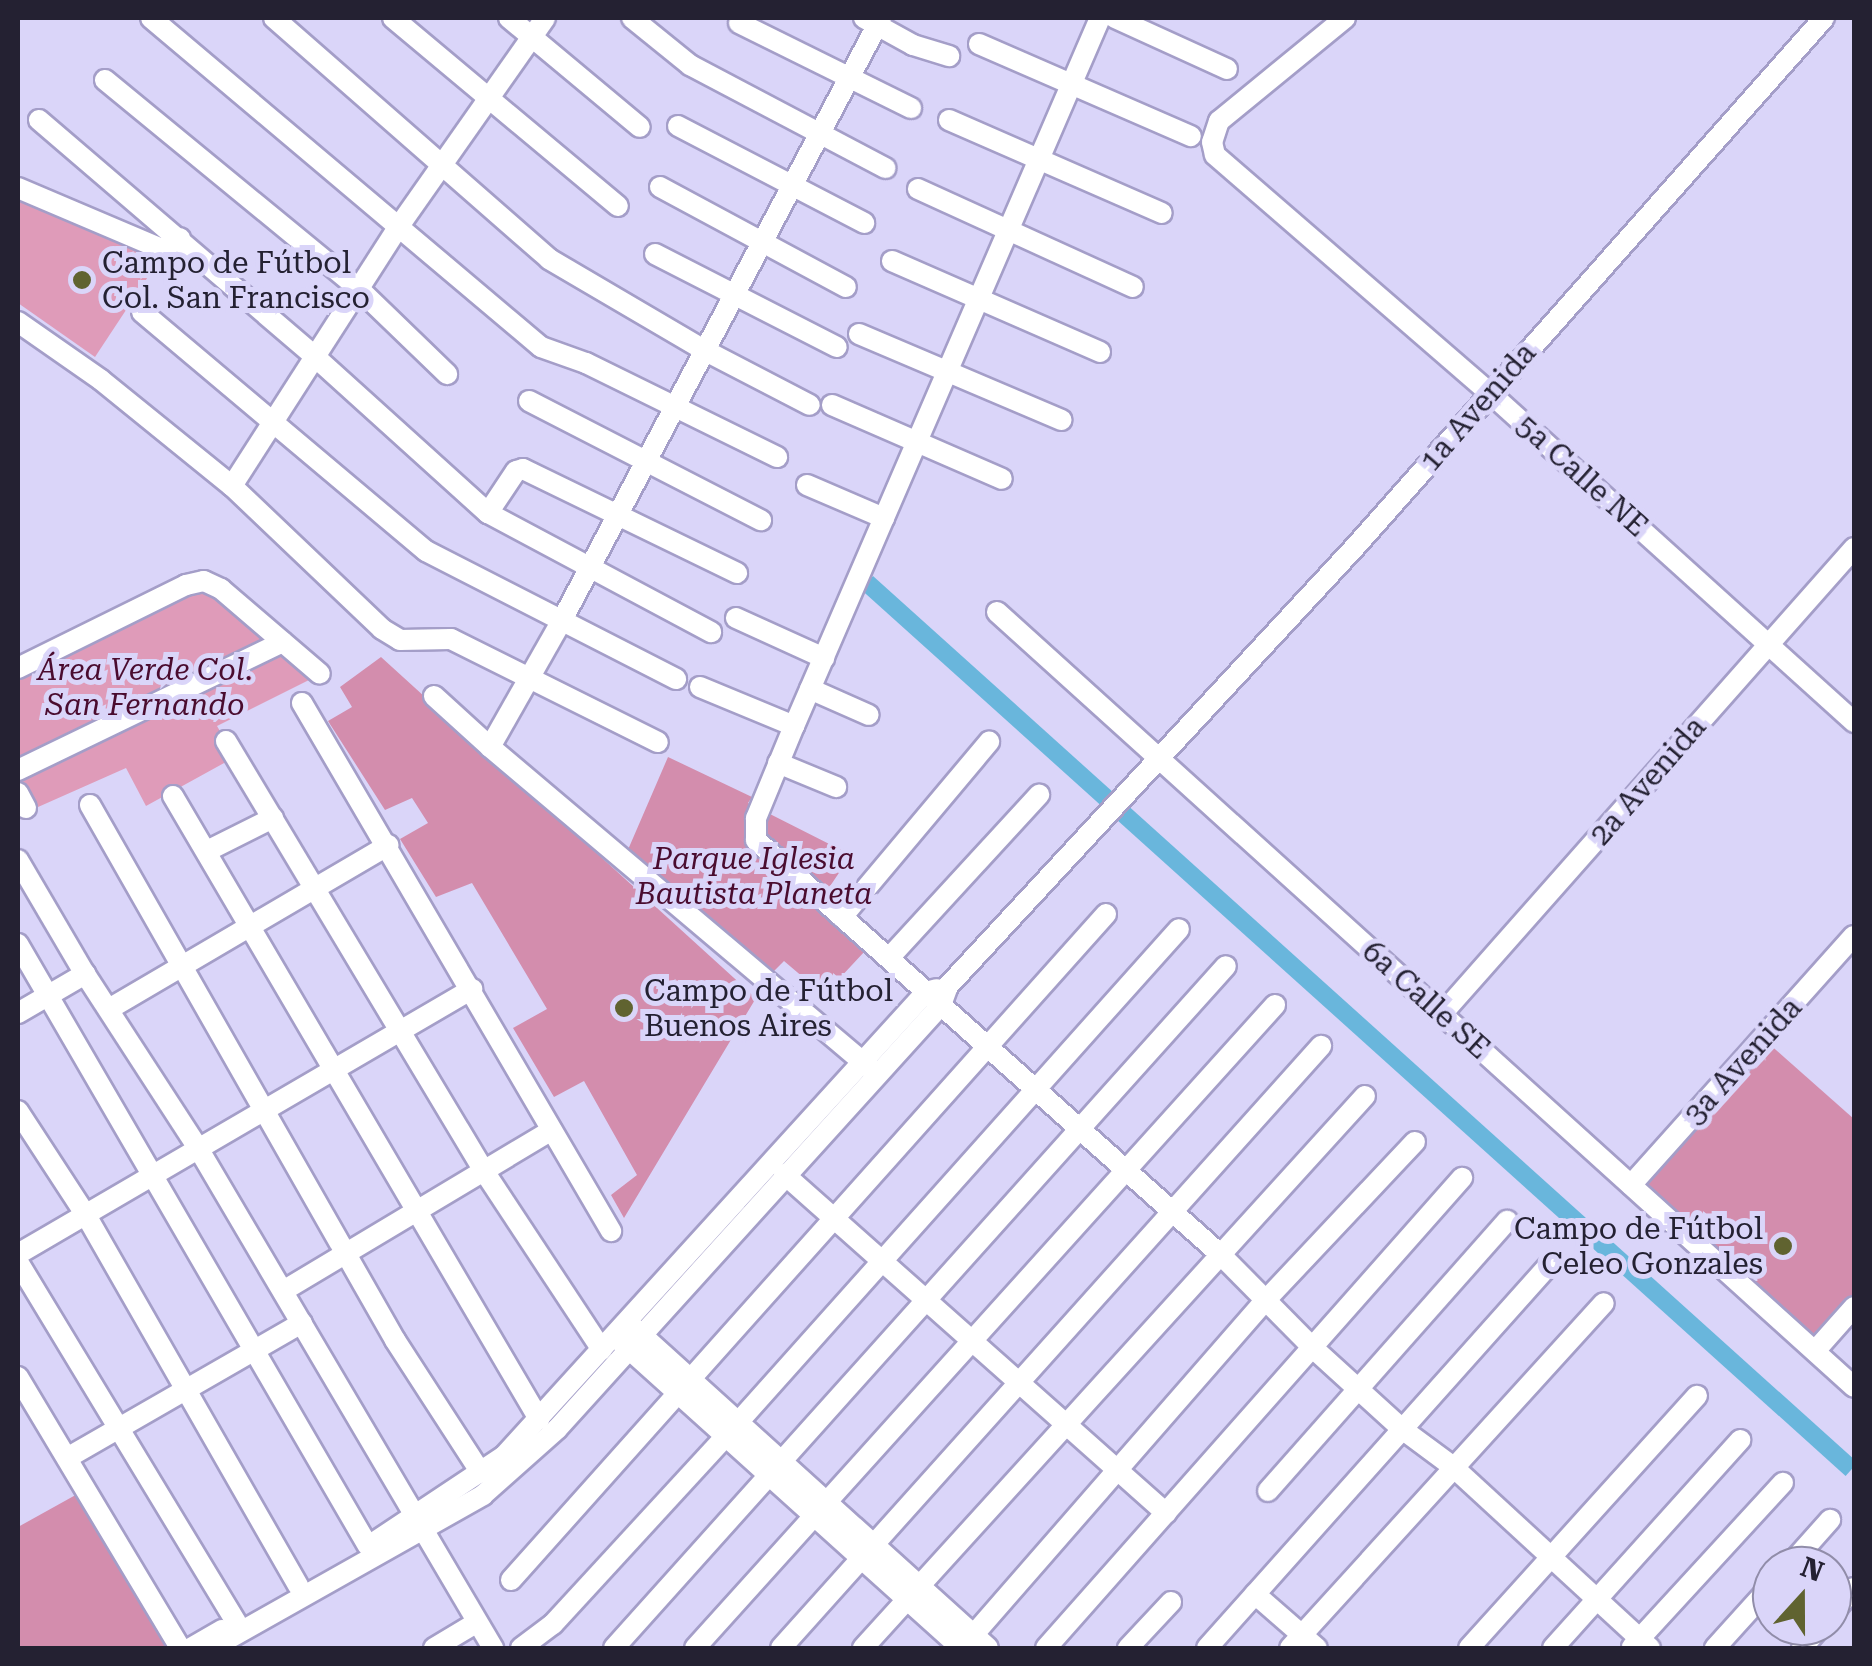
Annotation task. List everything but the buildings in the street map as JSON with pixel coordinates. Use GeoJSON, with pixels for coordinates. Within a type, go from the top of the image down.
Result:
{"type":"FeatureCollection","features":[{"type":"Feature","properties":{"kind":"street"},"geometry":{"type":"LineString","coordinates":[[152,18],[541,347],[675,406],[777,457]]}},
{"type":"Feature","properties":{"kind":"street"},"geometry":{"type":"LineString","coordinates":[[274,18],[550,259],[704,350],[821,405],[1002,478]]}},
{"type":"Feature","properties":{"kind":"street"},"geometry":{"type":"LineString","coordinates":[[393,18],[618,206]]}},
{"type":"Feature","properties":{"kind":"street"},"geometry":{"type":"LineString","coordinates":[[509,18],[640,127]]}},
{"type":"Feature","properties":{"kind":"street"},"geometry":{"type":"LineString","coordinates":[[232,486],[358,288],[545,18]]}},
{"type":"Feature","properties":{"kind":"street"},"geometry":{"type":"LineString","coordinates":[[632,18],[690,65],[885,168]]}},
{"type":"Feature","properties":{"kind":"street"},"geometry":{"type":"LineString","coordinates":[[1100,18],[778,763],[756,818],[756,840],[889,958],[938,994],[990,1048],[1221,1255],[1313,1348],[1402,1428],[1452,1466],[1640,1645],[1783,1483]]}},
{"type":"Feature","properties":{"kind":"street"},"geometry":{"type":"LineString","coordinates":[[1114,18],[1227,69]]}},
{"type":"Feature","properties":{"kind":"street","name":"5a Calle NE"},"geometry":{"type":"LineString","coordinates":[[1345,18],[1219,122],[1212,134],[1215,155],[1490,393],[1854,722]]}},
{"type":"Feature","properties":{"kind":"street","name":"1a Avenida"},"geometry":{"type":"LineString","coordinates":[[871,1067],[1294,614],[1824,18]]}},
{"type":"Feature","properties":{"kind":"street"},"geometry":{"type":"LineString","coordinates":[[490,747],[532,678],[731,294],[850,76],[874,20],[914,46],[949,56]]}},
{"type":"Feature","properties":{"kind":"street"},"geometry":{"type":"LineString","coordinates":[[739,22],[912,108]]}},
{"type":"Feature","properties":{"kind":"street"},"geometry":{"type":"LineString","coordinates":[[978,44],[1191,136]]}},
{"type":"Feature","properties":{"kind":"street"},"geometry":{"type":"LineString","coordinates":[[105,80],[358,288],[447,374]]}},
{"type":"Feature","properties":{"kind":"street"},"geometry":{"type":"LineString","coordinates":[[39,120],[314,355],[488,513],[711,632]]}},
{"type":"Feature","properties":{"kind":"street"},"geometry":{"type":"LineString","coordinates":[[949,120],[1162,212]]}},
{"type":"Feature","properties":{"kind":"street"},"geometry":{"type":"LineString","coordinates":[[678,126],[864,223]]}},
{"type":"Feature","properties":{"kind":"street"},"geometry":{"type":"LineString","coordinates":[[660,187],[846,287]]}},
{"type":"Feature","properties":{"kind":"street"},"geometry":{"type":"LineString","coordinates":[[18,188],[162,249],[180,238]]}},
{"type":"Feature","properties":{"kind":"street"},"geometry":{"type":"LineString","coordinates":[[918,189],[1134,286]]}},
{"type":"Feature","properties":{"kind":"street"},"geometry":{"type":"LineString","coordinates":[[656,254],[837,347]]}},
{"type":"Feature","properties":{"kind":"street"},"geometry":{"type":"LineString","coordinates":[[892,262],[1100,352]]}},
{"type":"Feature","properties":{"kind":"street"},"geometry":{"type":"LineString","coordinates":[[142,312],[426,551],[676,679]]}},
{"type":"Feature","properties":{"kind":"street"},"geometry":{"type":"LineString","coordinates":[[18,322],[102,380],[232,486],[382,630],[400,640],[451,639],[658,742]]}},
{"type":"Feature","properties":{"kind":"street"},"geometry":{"type":"LineString","coordinates":[[859,334],[1062,420]]}},
{"type":"Feature","properties":{"kind":"street"},"geometry":{"type":"LineString","coordinates":[[528,401],[761,520]]}},
{"type":"Feature","properties":{"kind":"street"},"geometry":{"type":"LineString","coordinates":[[488,513],[523,469],[737,573]]}},
{"type":"Feature","properties":{"kind":"street"},"geometry":{"type":"LineString","coordinates":[[807,486],[884,518]]}},
{"type":"Feature","properties":{"kind":"street","name":"2a Avenida"},"geometry":{"type":"LineString","coordinates":[[1442,1014],[1854,548]]}},
{"type":"Feature","properties":{"kind":"street"},"geometry":{"type":"LineString","coordinates":[[18,668],[186,584],[204,581],[222,589],[320,674]]}},
{"type":"Feature","properties":{"kind":"street","name":"6a Calle SE"},"geometry":{"type":"LineString","coordinates":[[997,612],[1854,1387]]}},
{"type":"Feature","properties":{"kind":"street"},"geometry":{"type":"LineString","coordinates":[[736,618],[824,658]]}},
{"type":"Feature","properties":{"kind":"street"},"geometry":{"type":"LineString","coordinates":[[18,770],[283,642]]}},
{"type":"Feature","properties":{"kind":"street"},"geometry":{"type":"LineString","coordinates":[[700,687],[794,726]]}},
{"type":"Feature","properties":{"kind":"street"},"geometry":{"type":"LineString","coordinates":[[810,689],[869,714]]}},
{"type":"Feature","properties":{"kind":"street"},"geometry":{"type":"LineString","coordinates":[[434,696],[871,1067]]}},
{"type":"Feature","properties":{"kind":"street"},"geometry":{"type":"LineString","coordinates":[[302,703],[611,1231]]}},
{"type":"Feature","properties":{"kind":"street"},"geometry":{"type":"LineString","coordinates":[[226,740],[484,1171],[623,1338],[684,1387],[971,1645],[1264,1302],[1415,1142]]}},
{"type":"Feature","properties":{"kind":"street"},"geometry":{"type":"LineString","coordinates":[[842,917],[989,742]]}},
{"type":"Feature","properties":{"kind":"street"},"geometry":{"type":"LineString","coordinates":[[778,763],[836,787]]}},
{"type":"Feature","properties":{"kind":"street"},"geometry":{"type":"LineString","coordinates":[[889,958],[1039,794]]}},
{"type":"Feature","properties":{"kind":"street"},"geometry":{"type":"LineString","coordinates":[[173,796],[539,1419]]}},
{"type":"Feature","properties":{"kind":"street"},"geometry":{"type":"LineString","coordinates":[[90,804],[396,1340],[481,1474]]}},
{"type":"Feature","properties":{"kind":"street"},"geometry":{"type":"LineString","coordinates":[[206,851],[273,818]]}},
{"type":"Feature","properties":{"kind":"street"},"geometry":{"type":"LineString","coordinates":[[108,1009],[388,845]]}},
{"type":"Feature","properties":{"kind":"street"},"geometry":{"type":"LineString","coordinates":[[18,860],[85,974],[198,1148],[476,1624],[494,1648]]}},
{"type":"Feature","properties":{"kind":"street"},"geometry":{"type":"LineString","coordinates":[[511,1580],[1106,914]]}},
{"type":"Feature","properties":{"kind":"street"},"geometry":{"type":"LineString","coordinates":[[521,1648],[553,1624],[731,1430],[1178,929]]}},
{"type":"Feature","properties":{"kind":"street","name":"3a Avenida"},"geometry":{"type":"LineString","coordinates":[[1631,1186],[1854,936]]}},
{"type":"Feature","properties":{"kind":"street"},"geometry":{"type":"LineString","coordinates":[[18,944],[368,1546]]}},
{"type":"Feature","properties":{"kind":"street"},"geometry":{"type":"LineString","coordinates":[[614,1648],[1226,966]]}},
{"type":"Feature","properties":{"kind":"street"},"geometry":{"type":"LineString","coordinates":[[18,1013],[85,974]]}},
{"type":"Feature","properties":{"kind":"street"},"geometry":{"type":"LineString","coordinates":[[236,1622],[18,1258],[265,1108],[472,989]]}},
{"type":"Feature","properties":{"kind":"street"},"geometry":{"type":"LineString","coordinates":[[695,1648],[1275,1005]]}},
{"type":"Feature","properties":{"kind":"street"},"geometry":{"type":"LineString","coordinates":[[781,1648],[1321,1046]]}},
{"type":"Feature","properties":{"kind":"street"},"geometry":{"type":"LineString","coordinates":[[212,1648],[419,1523],[481,1474],[623,1338],[784,1174],[871,1067]]}},
{"type":"Feature","properties":{"kind":"street"},"geometry":{"type":"LineString","coordinates":[[191,1648],[368,1546],[483,1495],[518,1468],[623,1338],[871,1067]]}},
{"type":"Feature","properties":{"kind":"street"},"geometry":{"type":"LineString","coordinates":[[863,1648],[1365,1096]]}},
{"type":"Feature","properties":{"kind":"street"},"geometry":{"type":"LineString","coordinates":[[18,1111],[87,1218],[298,1586]]}},
{"type":"Feature","properties":{"kind":"street"},"geometry":{"type":"LineString","coordinates":[[283,1291],[552,1130]]}},
{"type":"Feature","properties":{"kind":"street"},"geometry":{"type":"LineString","coordinates":[[784,1174],[928,1300],[1065,1428],[1166,1513]]}},
{"type":"Feature","properties":{"kind":"street"},"geometry":{"type":"LineString","coordinates":[[1046,1648],[1462,1178]]}},
{"type":"Feature","properties":{"kind":"street"},"geometry":{"type":"LineString","coordinates":[[1268,1491],[1507,1222]]}},
{"type":"Feature","properties":{"kind":"street"},"geometry":{"type":"LineString","coordinates":[[1206,1648],[1549,1265]]}},
{"type":"Feature","properties":{"kind":"street"},"geometry":{"type":"LineString","coordinates":[[1255,1594],[1303,1644],[1452,1466],[1604,1304]]}},
{"type":"Feature","properties":{"kind":"street"},"geometry":{"type":"LineString","coordinates":[[1815,1351],[1854,1308]]}},
{"type":"Feature","properties":{"kind":"street"},"geometry":{"type":"LineString","coordinates":[[67,1458],[302,1323]]}},
{"type":"Feature","properties":{"kind":"street"},"geometry":{"type":"LineString","coordinates":[[18,1377],[180,1648]]}},
{"type":"Feature","properties":{"kind":"street"},"geometry":{"type":"LineString","coordinates":[[1469,1648],[1553,1560],[1696,1396]]}},
{"type":"Feature","properties":{"kind":"street"},"geometry":{"type":"LineString","coordinates":[[1553,1648],[1740,1440]]}},
{"type":"Feature","properties":{"kind":"street"},"geometry":{"type":"LineString","coordinates":[[1807,1546],[1830,1520]]}},
{"type":"Feature","properties":{"kind":"street"},"geometry":{"type":"LineString","coordinates":[[1128,1648],[1171,1602]]}},
{"type":"Feature","properties":{"kind":"street"},"geometry":{"type":"LineString","coordinates":[[1715,1648],[1752,1607]]}},
{"type":"Feature","properties":{"kind":"street"},"geometry":{"type":"LineString","coordinates":[[434,1648],[476,1624]]}},
{"type":"Feature","properties":{"kind":"green space","name":"Campo de Fútbol Col. San Francisco"},"geometry":{"type":"Polygon","coordinates":[[[18,197],[161,257],[95,357],[18,303],[18,197]]]}},
{"type":"Feature","properties":{"kind":"green space","name":"Área Verde Col. San Fernando"},"geometry":{"type":"Polygon","coordinates":[[[207,572],[317,676],[217,726],[235,757],[146,806],[126,768],[20,815],[18,660],[207,572]]]}},
{"type":"Feature","properties":{"kind":"green space"},"geometry":{"type":"Polygon","coordinates":[[[381,657],[756,998],[624,1218],[611,1195],[637,1175],[584,1081],[554,1097],[513,1028],[547,1009],[472,883],[436,897],[400,839],[428,823],[412,798],[385,810],[328,721],[352,707],[340,687],[381,657]]]}},
{"type":"Feature","properties":{"kind":"green space","name":"Parque Iglesia Bautista Planeta"},"geometry":{"type":"Polygon","coordinates":[[[668,757],[752,797],[748,803],[851,855],[816,907],[865,951],[824,995],[784,961],[772,973],[627,852],[668,757]]]}},
{"type":"Feature","properties":{"kind":"green space","name":"Campo de Fútbol Celeo Gonzales"},"geometry":{"type":"Polygon","coordinates":[[[1768,1043],[1854,1119],[1854,1301],[1813,1349],[1634,1188],[1768,1043]]]}},
{"type":"Feature","properties":{"kind":"green space"},"geometry":{"type":"Polygon","coordinates":[[[81,1492],[173,1648],[18,1648],[18,1527],[81,1492]]]}},
{"type":"Feature","properties":{"kind":"water"},"geometry":{"type":"Polygon","coordinates":[[[873,576],[1854,1459],[1854,1467],[1846,1476],[861,589],[873,576]]]}},
{"type":"Feature","properties":{"kind":"place","name":"Campo de Fútbol Col. San Francisco"},"geometry":{"type":"Point","coordinates":[82,280]}},
{"type":"Feature","properties":{"kind":"place","name":"Campo de Fútbol Buenos Aires"},"geometry":{"type":"Point","coordinates":[624,1008]}},
{"type":"Feature","properties":{"kind":"place","name":"Campo de Fútbol Celeo Gonzales"},"geometry":{"type":"Point","coordinates":[1783,1246]}}]}
